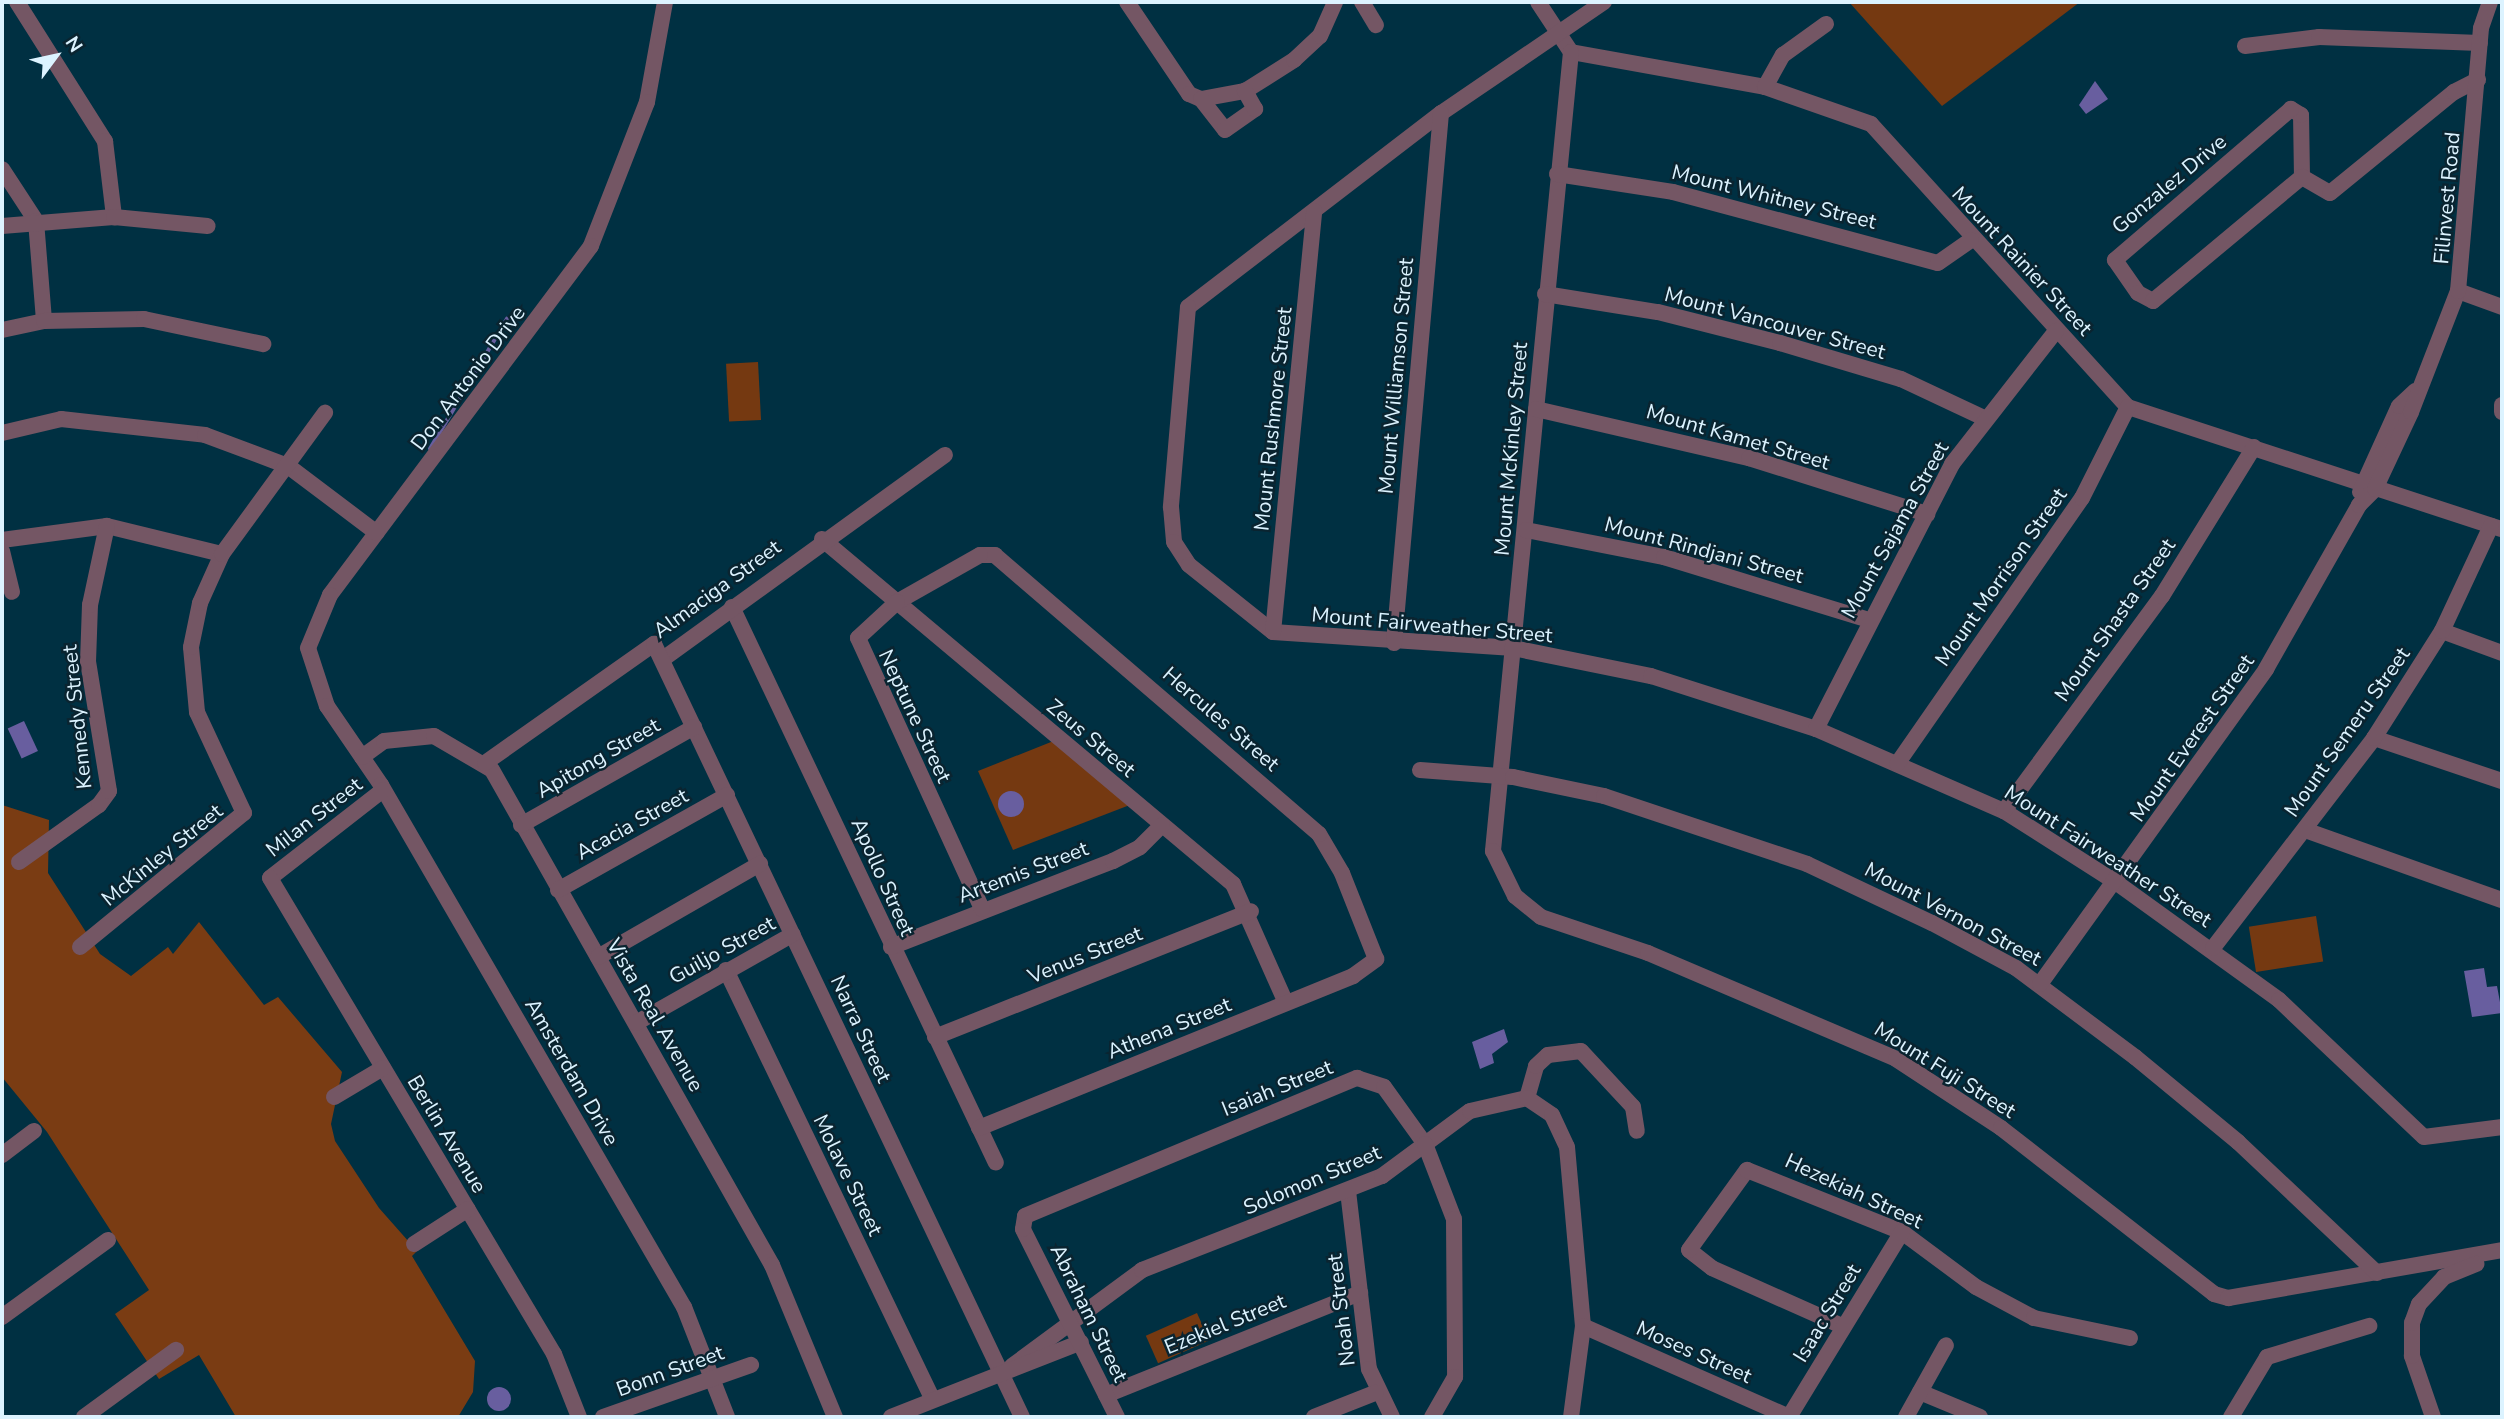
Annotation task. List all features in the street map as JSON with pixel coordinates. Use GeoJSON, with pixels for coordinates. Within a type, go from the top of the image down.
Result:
{"type":"FeatureCollection","features":[{"type":"Feature","properties":{"kind":"street"},"geometry":{"type":"LineString","coordinates":[[17,2],[105,141],[114,217]]}},
{"type":"Feature","properties":{"kind":"street","name":"Don Antonio Drive"},"geometry":{"type":"LineString","coordinates":[[362,757],[327,706],[308,648],[330,595],[591,246],[647,102],[665,2]]}},
{"type":"Feature","properties":{"kind":"street"},"geometry":{"type":"LineString","coordinates":[[1127,2],[1189,94],[1201,99],[1225,131],[1255,109],[1245,90]]}},
{"type":"Feature","properties":{"kind":"street"},"geometry":{"type":"LineString","coordinates":[[1201,99],[1245,90],[1313,43],[1335,2]]}},
{"type":"Feature","properties":{"kind":"street"},"geometry":{"type":"LineString","coordinates":[[1362,2],[1376,25]]}},
{"type":"Feature","properties":{"kind":"street"},"geometry":{"type":"LineString","coordinates":[[1538,2],[1555,32],[1572,52]]}},
{"type":"Feature","properties":{"kind":"street"},"geometry":{"type":"LineString","coordinates":[[1273,632],[1189,565],[1174,542],[1185,312],[1441,113],[1555,32],[1604,2]]}},
{"type":"Feature","properties":{"kind":"street","name":"Filinvest Road"},"geometry":{"type":"LineString","coordinates":[[2359,505],[2416,391],[2458,291],[2480,43],[2490,2]]}},
{"type":"Feature","properties":{"kind":"street"},"geometry":{"type":"LineString","coordinates":[[1765,87],[1783,55],[1826,24]]}},
{"type":"Feature","properties":{"kind":"street"},"geometry":{"type":"LineString","coordinates":[[2245,46],[2319,37],[2480,43]]}},
{"type":"Feature","properties":{"kind":"street","name":"Mount Rainier Street"},"geometry":{"type":"LineString","coordinates":[[1572,52],[1765,87],[1871,124],[1971,240],[2128,407],[2497,528]]}},
{"type":"Feature","properties":{"kind":"street","name":"Mount McKinley Street"},"geometry":{"type":"LineString","coordinates":[[1493,850],[1526,530],[1545,294],[1572,52]]}},
{"type":"Feature","properties":{"kind":"street"},"geometry":{"type":"LineString","coordinates":[[2301,177],[2330,193],[2478,80]]}},
{"type":"Feature","properties":{"kind":"street","name":"Gonzalez Drive"},"geometry":{"type":"LineString","coordinates":[[2291,109],[2301,115],[2301,177],[2153,301],[2138,293],[2115,260],[2291,109]]}},
{"type":"Feature","properties":{"kind":"street","name":"Mount Williamson Street"},"geometry":{"type":"LineString","coordinates":[[1394,643],[1441,113]]}},
{"type":"Feature","properties":{"kind":"street"},"geometry":{"type":"LineString","coordinates":[[2,169],[36,221],[44,321]]}},
{"type":"Feature","properties":{"kind":"street","name":"Mount Whitney Street"},"geometry":{"type":"LineString","coordinates":[[1557,174],[1673,192],[1938,263],[1971,240]]}},
{"type":"Feature","properties":{"kind":"street","name":"Mount Rushmore Street"},"geometry":{"type":"LineString","coordinates":[[1273,632],[1314,211]]}},
{"type":"Feature","properties":{"kind":"street"},"geometry":{"type":"LineString","coordinates":[[2,226],[36,221],[114,217],[208,226]]}},
{"type":"Feature","properties":{"kind":"street"},"geometry":{"type":"LineString","coordinates":[[2458,291],[2502,307]]}},
{"type":"Feature","properties":{"kind":"street","name":"Mount Vancouver Street"},"geometry":{"type":"LineString","coordinates":[[1545,294],[1658,312],[1780,343],[1901,379],[1986,419]]}},
{"type":"Feature","properties":{"kind":"street"},"geometry":{"type":"LineString","coordinates":[[2,330],[44,321],[144,319],[263,344]]}},
{"type":"Feature","properties":{"kind":"street","name":"Mount Sajama Street"},"geometry":{"type":"LineString","coordinates":[[1816,729],[1869,620],[1927,514],[1986,419],[2056,331]]}},
{"type":"Feature","properties":{"kind":"street","name":"Mount Morrison Street"},"geometry":{"type":"LineString","coordinates":[[1897,764],[2067,520],[2128,407]]}},
{"type":"Feature","properties":{"kind":"street","name":"Mount Kamet Street"},"geometry":{"type":"LineString","coordinates":[[1536,409],[1749,458],[1927,514]]}},
{"type":"Feature","properties":{"kind":"street","name":"McKinley Street"},"geometry":{"type":"LineString","coordinates":[[80,947],[244,813],[194,701],[191,647],[200,603],[222,554],[325,413]]}},
{"type":"Feature","properties":{"kind":"street"},"geometry":{"type":"LineString","coordinates":[[2,433],[61,419],[109,420],[205,435],[288,467],[377,533]]}},
{"type":"Feature","properties":{"kind":"street","name":"Mount Shasta Street"},"geometry":{"type":"LineString","coordinates":[[2004,811],[2161,596],[2254,447]]}},
{"type":"Feature","properties":{"kind":"street","name":"Almaciga Street"},"geometry":{"type":"LineString","coordinates":[[485,763],[644,646],[654,644],[663,659],[822,539],[945,455]]}},
{"type":"Feature","properties":{"kind":"street","name":"Mount Everest Street"},"geometry":{"type":"LineString","coordinates":[[2040,984],[2117,883],[2266,668],[2359,505]]}},
{"type":"Feature","properties":{"kind":"street"},"geometry":{"type":"LineString","coordinates":[[2,540],[107,526],[222,554]]}},
{"type":"Feature","properties":{"kind":"street","name":"Kennedy Street"},"geometry":{"type":"LineString","coordinates":[[19,862],[99,805],[109,791],[88,662],[90,605],[107,526]]}},
{"type":"Feature","properties":{"kind":"street","name":"Mount Semeru Street"},"geometry":{"type":"LineString","coordinates":[[2213,948],[2374,738],[2442,631],[2497,528]]}},
{"type":"Feature","properties":{"kind":"street","name":"Mount Rindjani Street"},"geometry":{"type":"LineString","coordinates":[[1526,530],[1664,557],[1869,620]]}},
{"type":"Feature","properties":{"kind":"street","name":"Zeus Street"},"geometry":{"type":"LineString","coordinates":[[822,539],[1233,884],[1251,911],[1286,1003]]}},
{"type":"Feature","properties":{"kind":"street"},"geometry":{"type":"LineString","coordinates":[[2,551],[12,592]]}},
{"type":"Feature","properties":{"kind":"street","name":"Neptune Street"},"geometry":{"type":"LineString","coordinates":[[981,555],[897,602],[863,629],[859,648],[982,909]]}},
{"type":"Feature","properties":{"kind":"street","name":"Hercules Street"},"geometry":{"type":"LineString","coordinates":[[981,555],[1003,560],[1319,834],[1342,873],[1374,964]]}},
{"type":"Feature","properties":{"kind":"street","name":"Apollo Street"},"geometry":{"type":"LineString","coordinates":[[732,607],[891,947],[996,1163]]}},
{"type":"Feature","properties":{"kind":"street"},"geometry":{"type":"LineString","coordinates":[[2442,631],[2502,653]]}},
{"type":"Feature","properties":{"kind":"street","name":"Mount Fairweather Street"},"geometry":{"type":"LineString","coordinates":[[1273,632],[1394,643],[1513,648],[1651,676],[1816,729],[2004,811],[2117,883],[2213,948],[2424,1137],[2502,1127]]}},
{"type":"Feature","properties":{"kind":"street","name":"Narra Street"},"geometry":{"type":"LineString","coordinates":[[663,659],[793,934],[1005,1368],[1022,1417]]}},
{"type":"Feature","properties":{"kind":"street","name":"Apitong Street"},"geometry":{"type":"LineString","coordinates":[[522,825],[695,727]]}},
{"type":"Feature","properties":{"kind":"street","name":"Vista Real Avenue"},"geometry":{"type":"LineString","coordinates":[[362,757],[384,741],[415,734],[439,736],[485,763],[772,1265],[835,1417]]}},
{"type":"Feature","properties":{"kind":"street"},"geometry":{"type":"LineString","coordinates":[[2374,738],[2502,781]]}},
{"type":"Feature","properties":{"kind":"street","name":"Amsterdam Drive"},"geometry":{"type":"LineString","coordinates":[[362,757],[684,1307],[727,1417]]}},
{"type":"Feature","properties":{"kind":"street","name":"Mount Vernon Street"},"geometry":{"type":"LineString","coordinates":[[1420,770],[1499,776],[1604,796],[1807,864],[2040,984],[2238,1142],[2377,1273]]}},
{"type":"Feature","properties":{"kind":"street","name":"Milan Street"},"geometry":{"type":"LineString","coordinates":[[270,878],[383,790]]}},
{"type":"Feature","properties":{"kind":"street","name":"Acacia Street"},"geometry":{"type":"LineString","coordinates":[[558,890],[727,795]]}},
{"type":"Feature","properties":{"kind":"street","name":"Artemis Street"},"geometry":{"type":"LineString","coordinates":[[891,947],[982,909],[1113,861],[1140,847],[1162,825]]}},
{"type":"Feature","properties":{"kind":"street"},"geometry":{"type":"LineString","coordinates":[[2305,830],[2502,900]]}},
{"type":"Feature","properties":{"kind":"street","name":"Mount Fuji Street"},"geometry":{"type":"LineString","coordinates":[[1493,850],[1515,896],[1541,917],[1648,953],[1896,1059],[2001,1128],[2214,1294],[2228,1298],[2502,1250]]}},
{"type":"Feature","properties":{"kind":"street"},"geometry":{"type":"LineString","coordinates":[[598,957],[760,864]]}},
{"type":"Feature","properties":{"kind":"street","name":"Berlin Avenue"},"geometry":{"type":"LineString","coordinates":[[270,878],[554,1354],[579,1417]]}},
{"type":"Feature","properties":{"kind":"street","name":"Venus Street"},"geometry":{"type":"LineString","coordinates":[[934,1037],[1251,911]]}},
{"type":"Feature","properties":{"kind":"street","name":"Guiljo Street"},"geometry":{"type":"LineString","coordinates":[[636,1023],[793,934]]}},
{"type":"Feature","properties":{"kind":"street","name":"Athena Street"},"geometry":{"type":"LineString","coordinates":[[979,1128],[1286,1003],[1374,964]]}},
{"type":"Feature","properties":{"kind":"street","name":"Molave Street"},"geometry":{"type":"LineString","coordinates":[[726,971],[932,1398]]}},
{"type":"Feature","properties":{"kind":"street"},"geometry":{"type":"LineString","coordinates":[[1571,1417],[1583,1325],[1567,1147],[1552,1115],[1527,1098],[1536,1066],[1548,1055],[1581,1051],[1615,1081],[1633,1107],[1637,1131]]}},
{"type":"Feature","properties":{"kind":"street"},"geometry":{"type":"LineString","coordinates":[[334,1097],[383,1068]]}},
{"type":"Feature","properties":{"kind":"street","name":"Isaiah Street"},"geometry":{"type":"LineString","coordinates":[[1023,1229],[1033,1209],[1357,1078],[1384,1087],[1425,1144],[1454,1219],[1455,1377],[1432,1417]]}},
{"type":"Feature","properties":{"kind":"street","name":"Solomon Street"},"geometry":{"type":"LineString","coordinates":[[1005,1368],[1142,1270],[1382,1176],[1470,1111],[1527,1098]]}},
{"type":"Feature","properties":{"kind":"street"},"geometry":{"type":"LineString","coordinates":[[2,1155],[34,1131]]}},
{"type":"Feature","properties":{"kind":"street","name":"Hezekiah Street"},"geometry":{"type":"LineString","coordinates":[[1842,1326],[1712,1268],[1689,1250],[1700,1227],[1747,1170],[1902,1231],[1976,1287],[2034,1318],[2130,1338]]}},
{"type":"Feature","properties":{"kind":"street","name":"Noah Street"},"geometry":{"type":"LineString","coordinates":[[1348,1191],[1375,1393],[1392,1417]]}},
{"type":"Feature","properties":{"kind":"street"},"geometry":{"type":"LineString","coordinates":[[414,1244],[468,1209]]}},
{"type":"Feature","properties":{"kind":"street","name":"Abraham Street"},"geometry":{"type":"LineString","coordinates":[[1023,1229],[1072,1320],[1117,1417]]}},
{"type":"Feature","properties":{"kind":"street","name":"Isaac Street"},"geometry":{"type":"LineString","coordinates":[[1789,1417],[1902,1231]]}},
{"type":"Feature","properties":{"kind":"street"},"geometry":{"type":"LineString","coordinates":[[2,1317],[108,1240]]}},
{"type":"Feature","properties":{"kind":"street"},"geometry":{"type":"LineString","coordinates":[[2433,1417],[2412,1356],[2419,1304],[2444,1277],[2502,1259]]}},
{"type":"Feature","properties":{"kind":"street","name":"Ezekiel Street"},"geometry":{"type":"LineString","coordinates":[[1106,1395],[1360,1293]]}},
{"type":"Feature","properties":{"kind":"street","name":"Moses Street"},"geometry":{"type":"LineString","coordinates":[[1583,1325],[1789,1417]]}},
{"type":"Feature","properties":{"kind":"street"},"geometry":{"type":"LineString","coordinates":[[2231,1417],[2267,1357],[2369,1326]]}},
{"type":"Feature","properties":{"kind":"street"},"geometry":{"type":"LineString","coordinates":[[891,1417],[1005,1368],[1026,1368],[1082,1342]]}},
{"type":"Feature","properties":{"kind":"street"},"geometry":{"type":"LineString","coordinates":[[1906,1417],[1947,1345]]}},
{"type":"Feature","properties":{"kind":"street"},"geometry":{"type":"LineString","coordinates":[[83,1417],[176,1350]]}},
{"type":"Feature","properties":{"kind":"street","name":"Bonn Street"},"geometry":{"type":"LineString","coordinates":[[603,1417],[751,1365]]}},
{"type":"Feature","properties":{"kind":"street"},"geometry":{"type":"LineString","coordinates":[[1920,1392],[1980,1417]]}},
{"type":"Feature","properties":{"kind":"street"},"geometry":{"type":"LineString","coordinates":[[1314,1417],[1375,1393]]}},
{"type":"Feature","properties":{"kind":"shaded area"},"geometry":{"type":"Polygon","coordinates":[[[1849,2],[2080,2],[1942,106],[1849,2]]]}},
{"type":"Feature","properties":{"kind":"shaded area"},"geometry":{"type":"Polygon","coordinates":[[[2095,81],[2108,99],[2086,114],[2079,105],[2095,81]]]}},
{"type":"Feature","properties":{"kind":"shaded area"},"geometry":{"type":"Polygon","coordinates":[[[758,362],[761,420],[729,422],[726,364],[758,362]]]}},
{"type":"Feature","properties":{"kind":"shaded area"},"geometry":{"type":"Polygon","coordinates":[[[24,721],[38,751],[22,759],[8,729],[24,721]]]}},
{"type":"Feature","properties":{"kind":"shaded area"},"geometry":{"type":"Polygon","coordinates":[[[1056,740],[1135,803],[1013,850],[978,771],[1056,740]]]}},
{"type":"Feature","properties":{"kind":"shaded area"},"geometry":{"type":"Polygon","coordinates":[[[1011,791],[1020,795],[1024,804],[1020,813],[1011,817],[1002,813],[998,804],[1002,795],[1011,791]]]}},
{"type":"Feature","properties":{"kind":"shaded area"},"geometry":{"type":"Polygon","coordinates":[[[2,805],[49,820],[48,873],[100,954],[131,976],[168,947],[173,954],[199,922],[264,1005],[278,997],[342,1072],[331,1124],[335,1141],[379,1208],[417,1251],[412,1256],[475,1361],[473,1392],[458,1417],[236,1417],[199,1355],[159,1379],[115,1314],[149,1290],[47,1132],[2,1077],[2,805]]]}},
{"type":"Feature","properties":{"kind":"shaded area"},"geometry":{"type":"Polygon","coordinates":[[[2316,916],[2323,961],[2256,972],[2249,927],[2316,916]]]}},
{"type":"Feature","properties":{"kind":"shaded area"},"geometry":{"type":"Polygon","coordinates":[[[2484,968],[2487,987],[2497,986],[2502,1013],[2472,1017],[2464,971],[2484,968]]]}},
{"type":"Feature","properties":{"kind":"shaded area"},"geometry":{"type":"Polygon","coordinates":[[[1504,1029],[1508,1042],[1492,1054],[1494,1063],[1480,1069],[1472,1042],[1504,1029]]]}},
{"type":"Feature","properties":{"kind":"shaded area"},"geometry":{"type":"Polygon","coordinates":[[[1197,1313],[1209,1340],[1158,1363],[1146,1336],[1197,1313]]]}},
{"type":"Feature","properties":{"kind":"shaded area"},"geometry":{"type":"Polygon","coordinates":[[[499,1387],[507,1391],[511,1399],[507,1407],[499,1411],[491,1407],[487,1399],[491,1391],[499,1387]]]}},
{"type":"Feature","properties":{"kind":"waterway"},"geometry":{"type":"LineString","coordinates":[[430,449],[507,319]]}}]}
